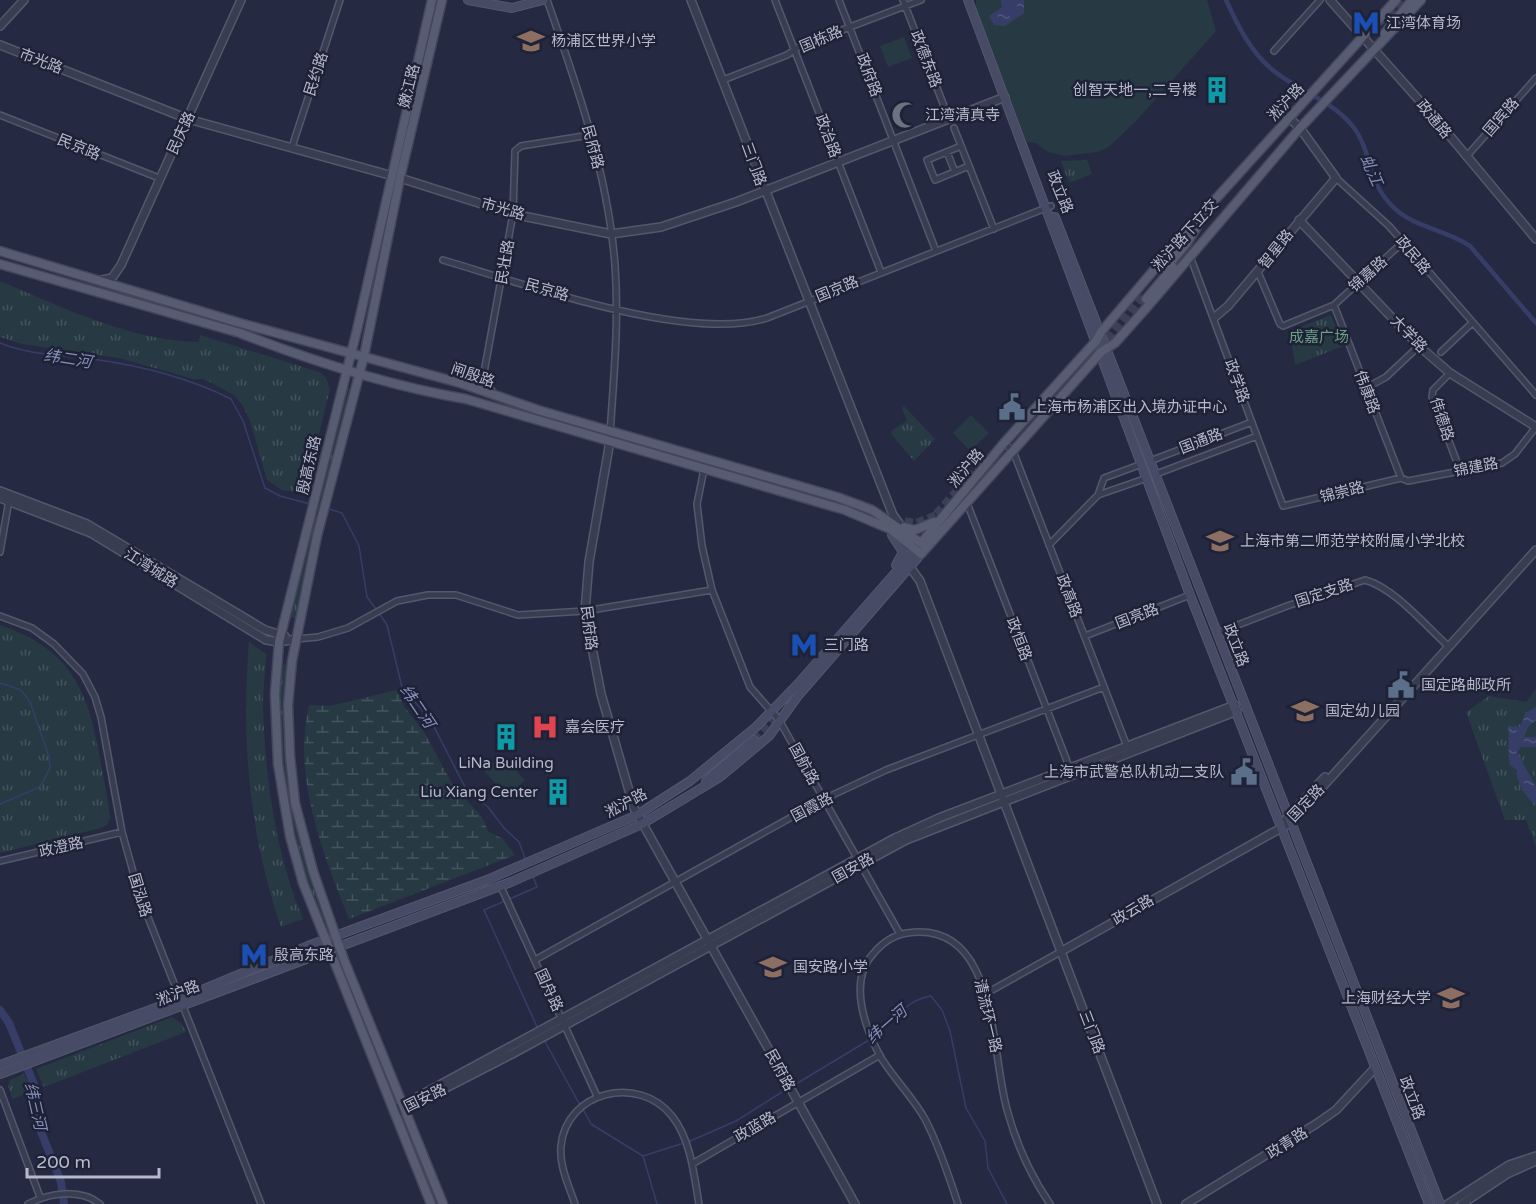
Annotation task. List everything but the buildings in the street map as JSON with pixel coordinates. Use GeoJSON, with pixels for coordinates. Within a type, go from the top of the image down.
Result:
{"type":"FeatureCollection","features":[{"type":"Feature","properties":{"kind":"main road","name":"嫩江路"},"geometry":{"type":"LineString","coordinates":[[391,176],[432,0]]}},
{"type":"Feature","properties":{"kind":"main road","name":"嫩江路"},"geometry":{"type":"LineString","coordinates":[[400,178],[442,0]]}},
{"type":"Feature","properties":{"kind":"main road"},"geometry":{"type":"LineString","coordinates":[[468,0],[512,8],[545,0]]}},
{"type":"Feature","properties":{"kind":"main road","name":"政立路"},"geometry":{"type":"LineString","coordinates":[[968,0],[1101,332],[1104,350],[1142,464],[1190,595],[1286,822],[1440,1204]]}},
{"type":"Feature","properties":{"kind":"main road","name":"淞沪路"},"geometry":{"type":"LineString","coordinates":[[921,549],[943,514],[1004,443],[1096,341],[1101,332],[1212,205],[1396,0]]}},
{"type":"Feature","properties":{"kind":"main road"},"geometry":{"type":"LineString","coordinates":[[1373,50],[1390,24],[1412,0]]}},
{"type":"Feature","properties":{"kind":"main road","name":"淞沪路"},"geometry":{"type":"LineString","coordinates":[[0,1074],[31,1058],[181,1002],[328,951],[525,876],[642,824],[728,771],[769,736],[779,720],[921,549],[967,503],[1190,256],[1300,128],[1314,116],[1421,0]]}},
{"type":"Feature","properties":{"kind":"main road","name":"殷高东路"},"geometry":{"type":"LineString","coordinates":[[391,176],[280,639],[275,694],[278,764],[284,808],[303,884],[431,1204]]}},
{"type":"Feature","properties":{"kind":"main road","name":"殷高东路"},"geometry":{"type":"LineString","coordinates":[[400,178],[364,356],[321,518],[296,639],[288,705],[290,756],[295,803],[307,851],[336,937],[443,1204]]}},
{"type":"Feature","properties":{"kind":"main road","name":"淞沪路下立交"},"geometry":{"type":"LineString","coordinates":[[1212,205],[1187,243],[1144,297],[1205,230],[1245,191]]}},
{"type":"Feature","properties":{"kind":"main road","name":"政立路"},"geometry":{"type":"LineString","coordinates":[[1049,207],[1096,341],[1104,350],[1156,474],[1217,633],[1375,1068],[1429,1204]]}},
{"type":"Feature","properties":{"kind":"main road","name":"闸殷路"},"geometry":{"type":"LineString","coordinates":[[0,251],[460,383],[504,400],[698,456],[872,510],[882,521],[921,549]]}},
{"type":"Feature","properties":{"kind":"main road","name":"闸殷路"},"geometry":{"type":"LineString","coordinates":[[0,264],[240,333],[309,357],[429,393],[466,399],[882,521],[907,533],[921,549]]}},
{"type":"Feature","properties":{"kind":"main road"},"geometry":{"type":"LineString","coordinates":[[309,341],[324,351],[309,357]]}},
{"type":"Feature","properties":{"kind":"main road"},"geometry":{"type":"LineString","coordinates":[[396,382],[389,379],[387,371],[400,366]]}},
{"type":"Feature","properties":{"kind":"main road"},"geometry":{"type":"LineString","coordinates":[[571,419],[578,425],[573,431]]}},
{"type":"Feature","properties":{"kind":"main road"},"geometry":{"type":"LineString","coordinates":[[648,443],[644,444],[643,449],[654,454]]}},
{"type":"Feature","properties":{"kind":"main road"},"geometry":{"type":"LineString","coordinates":[[698,456],[822,498],[730,476]]}},
{"type":"Feature","properties":{"kind":"main road"},"geometry":{"type":"LineString","coordinates":[[882,521],[897,523],[915,530],[929,526],[943,514]]}},
{"type":"Feature","properties":{"kind":"main road"},"geometry":{"type":"LineString","coordinates":[[882,521],[898,540],[903,552],[902,558],[883,584]]}},
{"type":"Feature","properties":{"kind":"main road","name":"淞沪路"},"geometry":{"type":"LineString","coordinates":[[181,1002],[324,940],[536,861],[636,815],[678,790],[735,746],[771,712],[883,584],[908,564]]}},
{"type":"Feature","properties":{"kind":"main road"},"geometry":{"type":"LineString","coordinates":[[678,790],[752,738],[688,795]]}},
{"type":"Feature","properties":{"kind":"main road","name":"淞沪路"},"geometry":{"type":"LineString","coordinates":[[0,1065],[19,1063]]}},
{"type":"Feature","properties":{"kind":"street"},"geometry":{"type":"LineString","coordinates":[[0,26],[24,0]]}},
{"type":"Feature","properties":{"kind":"street","name":"民庆路"},"geometry":{"type":"LineString","coordinates":[[121,265],[241,0]]}},
{"type":"Feature","properties":{"kind":"street","name":"民约路"},"geometry":{"type":"LineString","coordinates":[[292,147],[340,0]]}},
{"type":"Feature","properties":{"kind":"street","name":"民府路"},"geometry":{"type":"LineString","coordinates":[[545,0],[577,88],[590,135],[601,180],[615,265],[617,367],[613,380],[610,441],[589,562],[585,611],[601,694],[636,815],[855,1204]]}},
{"type":"Feature","properties":{"kind":"street","name":"三门路"},"geometry":{"type":"LineString","coordinates":[[691,0],[885,495],[897,523],[907,533]]}},
{"type":"Feature","properties":{"kind":"street","name":"政治路"},"geometry":{"type":"LineString","coordinates":[[774,0],[881,272]]}},
{"type":"Feature","properties":{"kind":"street","name":"政府路"},"geometry":{"type":"LineString","coordinates":[[839,0],[936,251]]}},
{"type":"Feature","properties":{"kind":"street","name":"国栋路"},"geometry":{"type":"LineString","coordinates":[[723,80],[904,3],[921,0]]}},
{"type":"Feature","properties":{"kind":"street"},"geometry":{"type":"LineString","coordinates":[[1274,51],[1320,0]]}},
{"type":"Feature","properties":{"kind":"street","name":"政通路"},"geometry":{"type":"LineString","coordinates":[[1330,0],[1434,117],[1536,239]]}},
{"type":"Feature","properties":{"kind":"street","name":"政德东路"},"geometry":{"type":"LineString","coordinates":[[904,3],[949,119]]}},
{"type":"Feature","properties":{"kind":"street","name":"市光路"},"geometry":{"type":"LineString","coordinates":[[0,45],[188,119],[400,178],[513,214],[610,234],[668,225],[764,191],[1005,97]]}},
{"type":"Feature","properties":{"kind":"street","name":"国宾路"},"geometry":{"type":"LineString","coordinates":[[1466,157],[1536,78]]}},
{"type":"Feature","properties":{"kind":"street","name":"民京路"},"geometry":{"type":"LineString","coordinates":[[0,115],[159,178]]}},
{"type":"Feature","properties":{"kind":"street","name":"政民路"},"geometry":{"type":"LineString","coordinates":[[1289,118],[1300,128],[1336,178],[1381,218],[1536,395]]}},
{"type":"Feature","properties":{"kind":"street"},"geometry":{"type":"LineString","coordinates":[[954,128],[994,229]]}},
{"type":"Feature","properties":{"kind":"street","name":"民壮路"},"geometry":{"type":"LineString","coordinates":[[483,378],[513,214],[516,149],[590,135]]}},
{"type":"Feature","properties":{"kind":"street"},"geometry":{"type":"LineString","coordinates":[[961,147],[927,160],[935,180],[969,166]]}},
{"type":"Feature","properties":{"kind":"street"},"geometry":{"type":"LineString","coordinates":[[947,152],[955,172]]}},
{"type":"Feature","properties":{"kind":"street","name":"智星路"},"geometry":{"type":"LineString","coordinates":[[1215,317],[1258,272],[1336,178]]}},
{"type":"Feature","properties":{"kind":"street","name":"国京路"},"geometry":{"type":"LineString","coordinates":[[616,309],[657,318],[735,325],[767,318],[1049,207]]}},
{"type":"Feature","properties":{"kind":"street","name":"大学路"},"geometry":{"type":"LineString","coordinates":[[1299,220],[1419,346],[1450,373],[1536,427]]}},
{"type":"Feature","properties":{"kind":"street","name":"锦嘉路"},"geometry":{"type":"LineString","coordinates":[[1258,272],[1281,326],[1334,305],[1402,243]]}},
{"type":"Feature","properties":{"kind":"street","name":"政学路"},"geometry":{"type":"LineString","coordinates":[[1190,256],[1215,317],[1283,506]]}},
{"type":"Feature","properties":{"kind":"street","name":"民京路"},"geometry":{"type":"LineString","coordinates":[[443,260],[616,309]]}},
{"type":"Feature","properties":{"kind":"street"},"geometry":{"type":"LineString","coordinates":[[97,280],[112,278],[121,265]]}},
{"type":"Feature","properties":{"kind":"street"},"geometry":{"type":"LineString","coordinates":[[121,265],[120,280],[137,292]]}},
{"type":"Feature","properties":{"kind":"street","name":"伟康路"},"geometry":{"type":"LineString","coordinates":[[1334,305],[1401,478]]}},
{"type":"Feature","properties":{"kind":"street"},"geometry":{"type":"LineString","coordinates":[[1440,352],[1472,323]]}},
{"type":"Feature","properties":{"kind":"street"},"geometry":{"type":"LineString","coordinates":[[1366,388],[1386,377],[1419,346]]}},
{"type":"Feature","properties":{"kind":"street","name":"伟德路"},"geometry":{"type":"LineString","coordinates":[[1450,373],[1433,390],[1432,397],[1460,470]]}},
{"type":"Feature","properties":{"kind":"street"},"geometry":{"type":"LineString","coordinates":[[460,383],[474,384],[483,378],[492,391],[504,400]]}},
{"type":"Feature","properties":{"kind":"street","name":"国通路"},"geometry":{"type":"LineString","coordinates":[[1150,461],[1252,422]]}},
{"type":"Feature","properties":{"kind":"street","name":"锦建路"},"geometry":{"type":"LineString","coordinates":[[1401,478],[1408,481],[1496,465],[1509,459],[1536,427]]}},
{"type":"Feature","properties":{"kind":"street"},"geometry":{"type":"LineString","coordinates":[[1156,474],[1257,435]]}},
{"type":"Feature","properties":{"kind":"street","name":"政高路"},"geometry":{"type":"LineString","coordinates":[[1004,443],[1013,451],[1129,749]]}},
{"type":"Feature","properties":{"kind":"street"},"geometry":{"type":"LineString","coordinates":[[1049,546],[1098,495],[1104,478],[1142,464]]}},
{"type":"Feature","properties":{"kind":"street","name":"国航路"},"geometry":{"type":"LineString","coordinates":[[704,469],[697,504],[702,546],[712,590],[750,687],[779,720],[900,934]]}},
{"type":"Feature","properties":{"kind":"street"},"geometry":{"type":"LineString","coordinates":[[1098,495],[1147,478]]}},
{"type":"Feature","properties":{"kind":"street","name":"锦崇路"},"geometry":{"type":"LineString","coordinates":[[1283,506],[1401,478]]}},
{"type":"Feature","properties":{"kind":"street","name":"江湾城路"},"geometry":{"type":"LineString","coordinates":[[0,490],[9,498]]}},
{"type":"Feature","properties":{"kind":"street"},"geometry":{"type":"LineString","coordinates":[[872,510],[882,506],[885,495]]}},
{"type":"Feature","properties":{"kind":"street","name":"江湾城路"},"geometry":{"type":"LineString","coordinates":[[0,498],[9,498],[87,524],[280,639],[296,639],[332,633],[385,607],[421,596],[443,594],[467,598],[518,615],[585,611],[712,590]]}},
{"type":"Feature","properties":{"kind":"street"},"geometry":{"type":"LineString","coordinates":[[0,552],[9,498]]}},
{"type":"Feature","properties":{"kind":"street","name":"政恒路"},"geometry":{"type":"LineString","coordinates":[[967,503],[1071,771]]}},
{"type":"Feature","properties":{"kind":"street","name":"国定路"},"geometry":{"type":"LineString","coordinates":[[1286,822],[1536,543]]}},
{"type":"Feature","properties":{"kind":"street","name":"国定路"},"geometry":{"type":"LineString","coordinates":[[1446,644],[1536,550]]}},
{"type":"Feature","properties":{"kind":"street","name":"三门路"},"geometry":{"type":"LineString","coordinates":[[908,564],[920,581],[1157,1204]]}},
{"type":"Feature","properties":{"kind":"street","name":"国定支路"},"geometry":{"type":"LineString","coordinates":[[1217,633],[1287,606],[1365,580],[1375,583],[1391,594],[1446,644]]}},
{"type":"Feature","properties":{"kind":"street","name":"国亮路"},"geometry":{"type":"LineString","coordinates":[[1085,636],[1190,595]]}},
{"type":"Feature","properties":{"kind":"street","name":"国泓路"},"geometry":{"type":"LineString","coordinates":[[0,616],[32,628],[54,644],[74,664],[89,685],[101,717],[122,832],[140,897],[261,1204]]}},
{"type":"Feature","properties":{"kind":"street","name":"国霞路"},"geometry":{"type":"LineString","coordinates":[[535,960],[823,800],[886,770],[1104,687]]}},
{"type":"Feature","properties":{"kind":"street","name":"国安路"},"geometry":{"type":"LineString","coordinates":[[393,1113],[920,826],[1003,798],[1236,708]]}},
{"type":"Feature","properties":{"kind":"street","name":"政云路"},"geometry":{"type":"LineString","coordinates":[[985,994],[1286,822]]}},
{"type":"Feature","properties":{"kind":"street","name":"政澄路"},"geometry":{"type":"LineString","coordinates":[[0,861],[122,832]]}},
{"type":"Feature","properties":{"kind":"street"},"geometry":{"type":"LineString","coordinates":[[496,877],[500,885]]}},
{"type":"Feature","properties":{"kind":"street","name":"国舟路"},"geometry":{"type":"LineString","coordinates":[[500,885],[597,1096]]}},
{"type":"Feature","properties":{"kind":"street","name":"清流环一路"},"geometry":{"type":"LineString","coordinates":[[900,934],[930,933],[955,944],[974,963],[985,994],[1008,1113],[1024,1159],[1050,1204]]}},
{"type":"Feature","properties":{"kind":"street"},"geometry":{"type":"LineString","coordinates":[[900,934],[874,952],[862,972],[860,991],[870,1030],[880,1055],[924,1117],[958,1204]]}},
{"type":"Feature","properties":{"kind":"street","name":"政蓝路"},"geometry":{"type":"LineString","coordinates":[[692,1164],[880,1055]]}},
{"type":"Feature","properties":{"kind":"street","name":"政青路"},"geometry":{"type":"LineString","coordinates":[[1186,1204],[1336,1110],[1375,1068]]}},
{"type":"Feature","properties":{"kind":"street"},"geometry":{"type":"LineString","coordinates":[[0,1090],[40,1197]]}},
{"type":"Feature","properties":{"kind":"street"},"geometry":{"type":"LineString","coordinates":[[576,1204],[561,1156],[565,1127],[583,1104],[597,1096],[612,1092],[631,1092],[655,1100],[673,1117],[692,1164],[699,1204]]}},
{"type":"Feature","properties":{"kind":"street"},"geometry":{"type":"LineString","coordinates":[[1448,1204],[1509,1165],[1536,1156]]}},
{"type":"Feature","properties":{"kind":"street"},"geometry":{"type":"LineString","coordinates":[[1462,1204],[1508,1174],[1536,1161]]}},
{"type":"Feature","properties":{"kind":"street"},"geometry":{"type":"LineString","coordinates":[[27,1204],[40,1197],[80,1195],[92,1198],[100,1204]]}},
{"type":"Feature","properties":{"kind":"green space"},"geometry":{"type":"Polygon","coordinates":[[[976,0],[1207,0],[1216,31],[1136,121],[1110,146],[1098,152],[1064,156],[1048,152],[1036,143],[1027,142],[976,11],[976,0]]]}},
{"type":"Feature","properties":{"kind":"green space"},"geometry":{"type":"Polygon","coordinates":[[[904,37],[912,58],[888,67],[880,46],[904,37]]]}},
{"type":"Feature","properties":{"kind":"green space"},"geometry":{"type":"Polygon","coordinates":[[[1087,160],[1092,174],[1069,183],[1061,161],[1087,160]]]}},
{"type":"Feature","properties":{"kind":"green space"},"geometry":{"type":"Polygon","coordinates":[[[0,281],[122,329],[148,336],[199,342],[200,335],[319,372],[326,378],[330,389],[304,494],[282,490],[267,480],[250,421],[243,406],[234,395],[204,379],[194,379],[119,358],[22,344],[0,337],[0,281]]]}},
{"type":"Feature","properties":{"kind":"green space","name":"成嘉广场"},"geometry":{"type":"Polygon","coordinates":[[[1331,315],[1343,346],[1295,365],[1291,338],[1295,329],[1331,315]]]}},
{"type":"Feature","properties":{"kind":"green space"},"geometry":{"type":"Polygon","coordinates":[[[345,387],[352,389],[323,496],[320,496],[345,387]]]}},
{"type":"Feature","properties":{"kind":"green space"},"geometry":{"type":"Polygon","coordinates":[[[904,406],[935,439],[914,461],[891,434],[892,430],[907,421],[902,408],[904,406]]]}},
{"type":"Feature","properties":{"kind":"green space"},"geometry":{"type":"Polygon","coordinates":[[[971,415],[989,433],[970,451],[953,433],[971,415]]]}},
{"type":"Feature","properties":{"kind":"green space"},"geometry":{"type":"Polygon","coordinates":[[[315,516],[317,516],[297,619],[290,617],[315,516]]]}},
{"type":"Feature","properties":{"kind":"green space"},"geometry":{"type":"Polygon","coordinates":[[[0,625],[24,635],[59,659],[82,692],[95,733],[110,817],[107,825],[101,828],[0,853],[0,625]]]}},
{"type":"Feature","properties":{"kind":"green space"},"geometry":{"type":"Polygon","coordinates":[[[249,642],[266,654],[263,705],[269,787],[285,867],[303,919],[281,927],[261,857],[250,786],[246,715],[249,642]]]}},
{"type":"Feature","properties":{"kind":"green space"},"geometry":{"type":"Polygon","coordinates":[[[281,664],[287,665],[286,730],[297,826],[326,919],[322,920],[301,858],[288,794],[281,730],[281,664]]]}},
{"type":"Feature","properties":{"kind":"green space"},"geometry":{"type":"Polygon","coordinates":[[[1536,689],[1536,847],[1526,820],[1505,820],[1466,712],[1489,696],[1526,702],[1536,689]]]}},
{"type":"Feature","properties":{"kind":"green space"},"geometry":{"type":"Polygon","coordinates":[[[396,690],[406,709],[423,730],[453,785],[482,817],[488,831],[503,839],[515,855],[349,919],[320,842],[307,787],[304,760],[309,705],[330,706],[396,690]]]}},
{"type":"Feature","properties":{"kind":"green space"},"geometry":{"type":"Polygon","coordinates":[[[502,755],[525,780],[508,797],[484,771],[502,755]]]}},
{"type":"Feature","properties":{"kind":"green space"},"geometry":{"type":"Polygon","coordinates":[[[172,1017],[181,1023],[186,1032],[44,1087],[36,1069],[172,1017]]]}},
{"type":"Feature","properties":{"kind":"green space"},"geometry":{"type":"Polygon","coordinates":[[[24,1074],[33,1091],[13,1099],[8,1087],[10,1080],[24,1074]]]}},
{"type":"Feature","properties":{"kind":"water"},"geometry":{"type":"Polygon","coordinates":[[[1001,0],[1024,0],[1024,13],[1005,26],[994,25],[989,16],[1002,7],[1001,0]]]}},
{"type":"Feature","properties":{"kind":"water"},"geometry":{"type":"Polygon","coordinates":[[[1536,707],[1536,720],[1528,727],[1524,737],[1536,737],[1536,747],[1521,747],[1517,752],[1536,787],[1536,804],[1520,784],[1517,770],[1510,765],[1508,726],[1520,727],[1525,713],[1536,707]]]}},
{"type":"Feature","properties":{"kind":"waterway","name":"虬江"},"geometry":{"type":"LineString","coordinates":[[1226,0],[1246,38],[1266,64],[1284,79],[1331,106],[1351,124],[1363,144],[1379,189],[1393,207],[1411,220],[1461,240],[1470,246],[1536,323]]}},
{"type":"Feature","properties":{"kind":"waterway","name":"纬二河"},"geometry":{"type":"LineString","coordinates":[[0,343],[36,353],[99,360],[149,370],[200,385],[231,399],[243,421],[265,488],[280,496],[310,504]]}},
{"type":"Feature","properties":{"kind":"waterway","name":"纬二河"},"geometry":{"type":"LineString","coordinates":[[329,509],[342,513],[359,546],[367,597],[376,609]]}},
{"type":"Feature","properties":{"kind":"waterway","name":"纬二河"},"geometry":{"type":"LineString","coordinates":[[379,613],[387,625],[402,687],[430,719],[467,791],[488,807],[504,828],[519,842],[526,861]]}},
{"type":"Feature","properties":{"kind":"waterway","name":"纬三河"},"geometry":{"type":"LineString","coordinates":[[0,683],[21,690],[30,702],[49,757],[50,768],[40,787],[0,804]]}},
{"type":"Feature","properties":{"kind":"waterway","name":"纬二河"},"geometry":{"type":"LineString","coordinates":[[533,876],[537,887],[484,910],[538,1029]]}},
{"type":"Feature","properties":{"kind":"waterway","name":"纬一河"},"geometry":{"type":"LineString","coordinates":[[873,1037],[913,1002],[931,996],[942,1010],[950,1031],[966,1108],[985,1141],[988,1168],[1007,1204]]}},
{"type":"Feature","properties":{"kind":"waterway","name":"纬三河"},"geometry":{"type":"LineString","coordinates":[[0,1010],[9,1023],[35,1087],[36,1119],[61,1182],[64,1204]]}},
{"type":"Feature","properties":{"kind":"waterway","name":"纬二河"},"geometry":{"type":"LineString","coordinates":[[543,1038],[580,1105]]}},
{"type":"Feature","properties":{"kind":"waterway","name":"纬一河"},"geometry":{"type":"LineString","coordinates":[[791,1087],[869,1040]]}},
{"type":"Feature","properties":{"kind":"waterway","name":"纬一河"},"geometry":{"type":"LineString","coordinates":[[688,1142],[736,1121],[787,1089]]}},
{"type":"Feature","properties":{"kind":"waterway","name":"纬二河"},"geometry":{"type":"LineString","coordinates":[[583,1109],[591,1124],[643,1156],[657,1204]]}},
{"type":"Feature","properties":{"kind":"waterway","name":"纬一河"},"geometry":{"type":"LineString","coordinates":[[643,1156],[684,1143]]}},
{"type":"Feature","properties":{"kind":"tunnel"},"geometry":{"type":"LineString","coordinates":[[1379,23],[1402,0]]}},
{"type":"Feature","properties":{"kind":"tunnel"},"geometry":{"type":"LineString","coordinates":[[1103,336],[1142,295]]}},
{"type":"Feature","properties":{"kind":"tunnel"},"geometry":{"type":"LineString","coordinates":[[1100,349],[1146,299]]}},
{"type":"Feature","properties":{"kind":"tunnel"},"geometry":{"type":"LineString","coordinates":[[915,543],[935,515],[988,456]]}},
{"type":"Feature","properties":{"kind":"tunnel"},"geometry":{"type":"LineString","coordinates":[[893,520],[916,523],[947,511]]}},
{"type":"Feature","properties":{"kind":"tunnel"},"geometry":{"type":"LineString","coordinates":[[754,740],[781,714]]}},
{"type":"Feature","properties":{"kind":"place","name":"江湾体育场"},"geometry":{"type":"Point","coordinates":[1366,23]}},
{"type":"Feature","properties":{"kind":"place","name":"杨浦区世界小学"},"geometry":{"type":"Point","coordinates":[531,41]}},
{"type":"Feature","properties":{"kind":"place","name":"创智天地一,二号楼"},"geometry":{"type":"Point","coordinates":[1217,90]}},
{"type":"Feature","properties":{"kind":"place","name":"江湾清真寺"},"geometry":{"type":"Point","coordinates":[905,115]}},
{"type":"Feature","properties":{"kind":"place","name":"上海市杨浦区出入境办证中心"},"geometry":{"type":"Point","coordinates":[1012,407]}},
{"type":"Feature","properties":{"kind":"place","name":"上海市第二师范学校附属小学北校"},"geometry":{"type":"Point","coordinates":[1220,541]}},
{"type":"Feature","properties":{"kind":"place","name":"三门路"},"geometry":{"type":"Point","coordinates":[804,645]}},
{"type":"Feature","properties":{"kind":"place","name":"国定路邮政所"},"geometry":{"type":"Point","coordinates":[1401,685]}},
{"type":"Feature","properties":{"kind":"place","name":"国定幼儿园"},"geometry":{"type":"Point","coordinates":[1305,711]}},
{"type":"Feature","properties":{"kind":"place","name":"嘉会医疗"},"geometry":{"type":"Point","coordinates":[545,727]}},
{"type":"Feature","properties":{"kind":"place","name":"LiNa Building"},"geometry":{"type":"Point","coordinates":[506,737]}},
{"type":"Feature","properties":{"kind":"place","name":"上海市武警总队机动二支队"},"geometry":{"type":"Point","coordinates":[1244,772]}},
{"type":"Feature","properties":{"kind":"place","name":"Liu Xiang Center"},"geometry":{"type":"Point","coordinates":[558,792]}},
{"type":"Feature","properties":{"kind":"place","name":"殷高东路"},"geometry":{"type":"Point","coordinates":[254,955]}},
{"type":"Feature","properties":{"kind":"place","name":"国安路小学"},"geometry":{"type":"Point","coordinates":[773,967]}},
{"type":"Feature","properties":{"kind":"place","name":"上海财经大学"},"geometry":{"type":"Point","coordinates":[1451,998]}}]}
